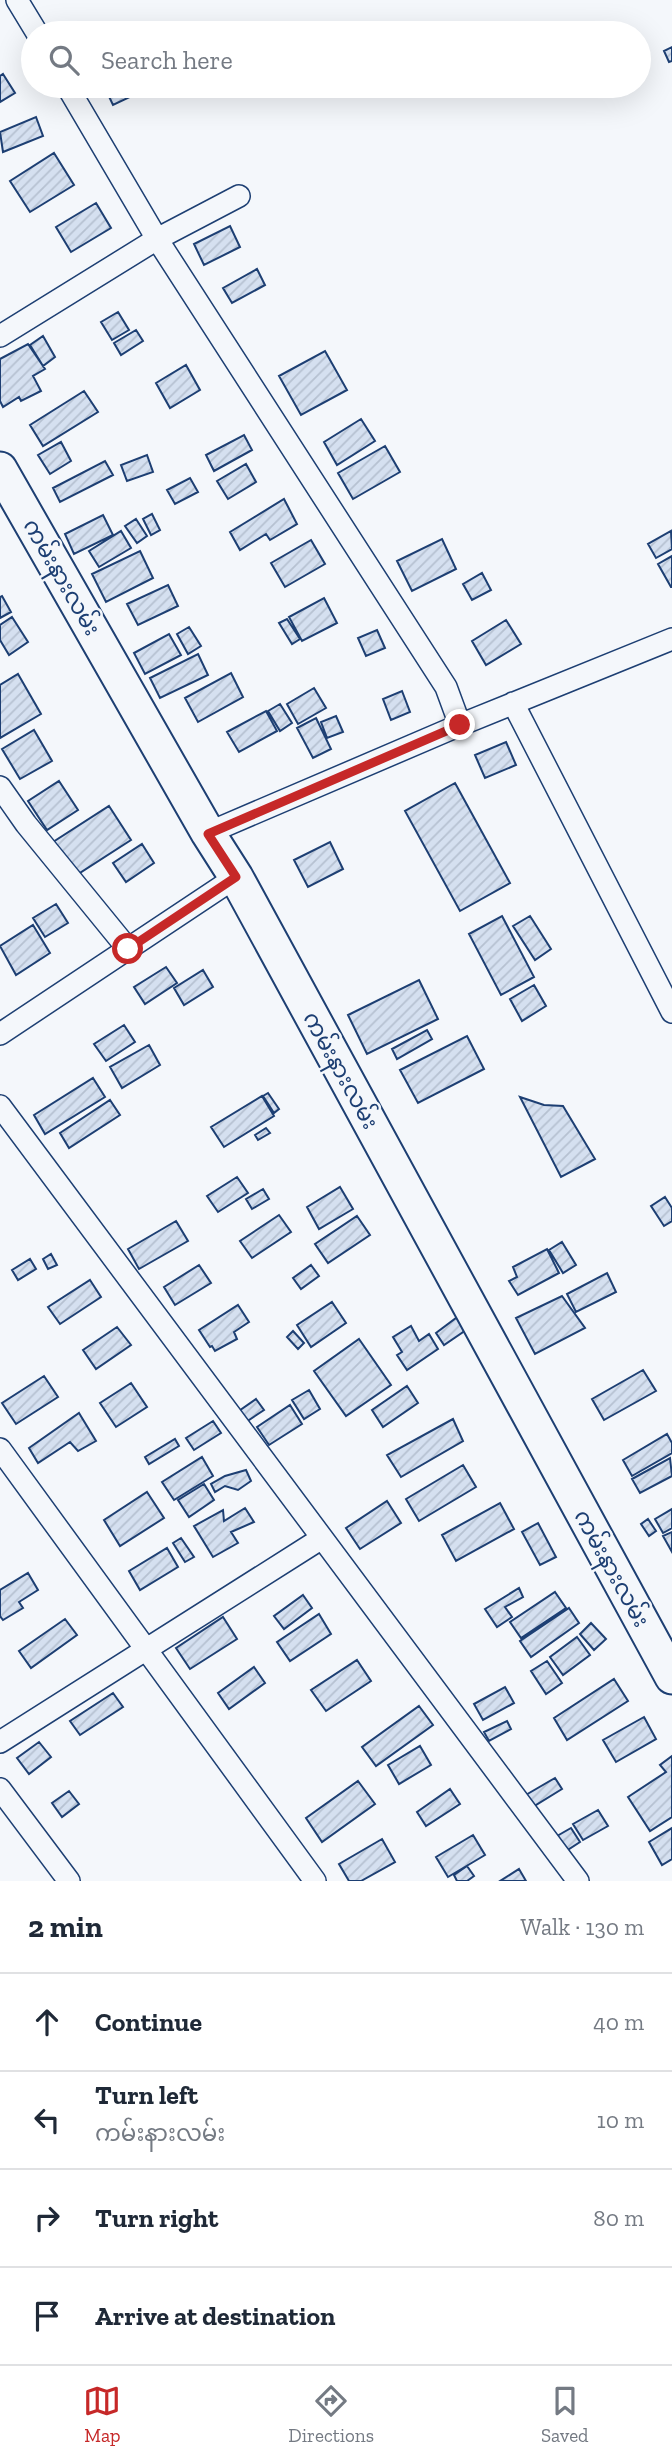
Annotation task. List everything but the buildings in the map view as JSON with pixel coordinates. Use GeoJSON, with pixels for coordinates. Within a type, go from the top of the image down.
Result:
{"type":"FeatureCollection","features":[{"type":"Feature","properties":{"kind":"main road","name":"ကမ်းနားလမ်း"},"geometry":{"type":"LineString","coordinates":[[0,468],[208,834],[236,877],[672,1677]]}},
{"type":"Feature","properties":{"kind":"street"},"geometry":{"type":"LineString","coordinates":[[18,0],[30,21]]}},
{"type":"Feature","properties":{"kind":"street"},"geometry":{"type":"LineString","coordinates":[[74,98],[157,239],[446,687],[460,725]]}},
{"type":"Feature","properties":{"kind":"street"},"geometry":{"type":"LineString","coordinates":[[0,336],[157,239],[239,196]]}},
{"type":"Feature","properties":{"kind":"street"},"geometry":{"type":"LineString","coordinates":[[208,834],[460,725],[672,639]]}},
{"type":"Feature","properties":{"kind":"street"},"geometry":{"type":"LineString","coordinates":[[513,703],[672,1012]]}},
{"type":"Feature","properties":{"kind":"street"},"geometry":{"type":"LineString","coordinates":[[0,787],[26,824],[128,949]]}},
{"type":"Feature","properties":{"kind":"street"},"geometry":{"type":"LineString","coordinates":[[0,1034],[236,877]]}},
{"type":"Feature","properties":{"kind":"street"},"geometry":{"type":"LineString","coordinates":[[0,1106],[578,1881]]}},
{"type":"Feature","properties":{"kind":"street"},"geometry":{"type":"LineString","coordinates":[[0,1449],[315,1881]]}},
{"type":"Feature","properties":{"kind":"street"},"geometry":{"type":"LineString","coordinates":[[0,1742],[322,1538]]}},
{"type":"Feature","properties":{"kind":"street"},"geometry":{"type":"LineString","coordinates":[[0,1788],[69,1881]]}},
{"type":"Feature","properties":{"kind":"route"},"geometry":{"type":"LineString","coordinates":[[128,949],[236,877],[208,834],[460,725]]}}]}
